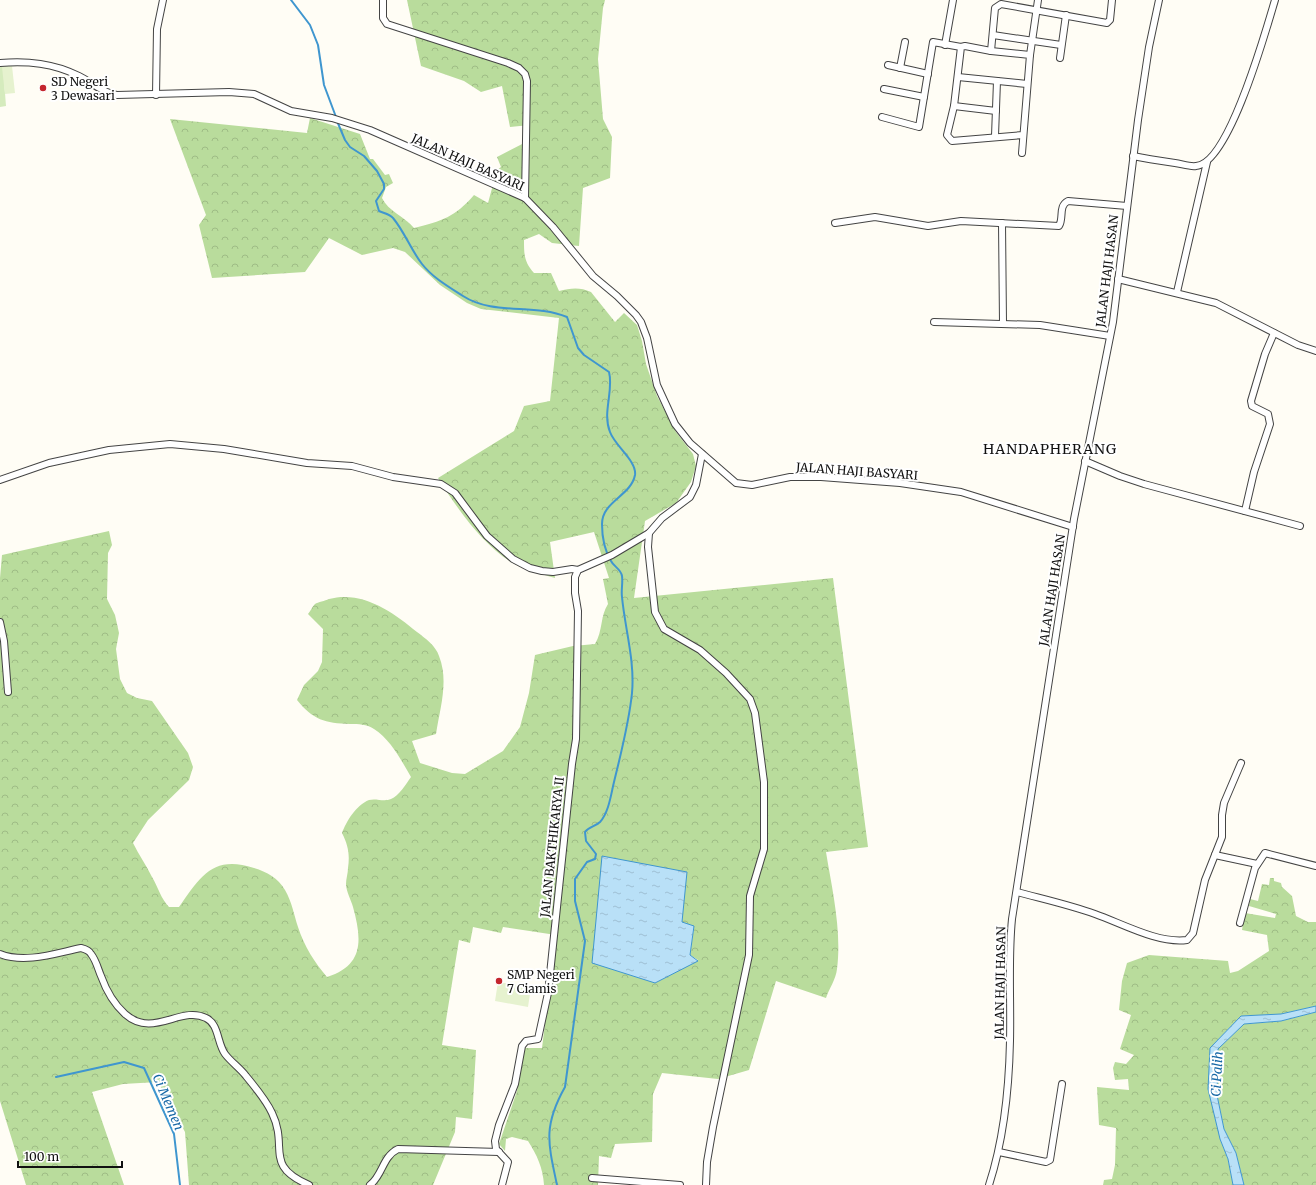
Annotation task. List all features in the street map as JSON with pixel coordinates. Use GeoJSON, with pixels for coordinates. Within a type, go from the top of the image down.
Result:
{"type":"FeatureCollection","features":[{"type":"Feature","properties":{"kind":"street"},"geometry":{"type":"LineString","coordinates":[[156,95],[157,28],[163,0]]}},
{"type":"Feature","properties":{"kind":"street"},"geometry":{"type":"LineString","coordinates":[[383,0],[383,18],[387,24],[508,63],[519,68],[524,74],[527,92],[525,198]]}},
{"type":"Feature","properties":{"kind":"street"},"geometry":{"type":"LineString","coordinates":[[946,45],[953,0]]}},
{"type":"Feature","properties":{"kind":"street"},"geometry":{"type":"LineString","coordinates":[[1022,153],[1031,40],[1038,0]]}},
{"type":"Feature","properties":{"kind":"street"},"geometry":{"type":"LineString","coordinates":[[990,51],[995,8],[997,5],[1001,4],[1107,23],[1110,20],[1112,0]]}},
{"type":"Feature","properties":{"kind":"street","name":"JALAN HAJI HASAN"},"geometry":{"type":"LineString","coordinates":[[989,1185],[999,1152],[1004,1117],[1010,1042],[1009,944],[1073,527],[1110,336],[1133,156],[1149,47],[1159,0]]}},
{"type":"Feature","properties":{"kind":"street"},"geometry":{"type":"LineString","coordinates":[[1133,156],[1196,166],[1207,162],[1215,154],[1228,133],[1252,74],[1275,0]]}},
{"type":"Feature","properties":{"kind":"street"},"geometry":{"type":"LineString","coordinates":[[1060,58],[1066,15]]}},
{"type":"Feature","properties":{"kind":"street"},"geometry":{"type":"LineString","coordinates":[[993,35],[1061,45]]}},
{"type":"Feature","properties":{"kind":"street"},"geometry":{"type":"LineString","coordinates":[[900,68],[905,42]]}},
{"type":"Feature","properties":{"kind":"street"},"geometry":{"type":"LineString","coordinates":[[882,117],[919,127],[933,42],[990,51],[1030,55]]}},
{"type":"Feature","properties":{"kind":"street"},"geometry":{"type":"LineString","coordinates":[[961,47],[954,106],[947,135],[952,141],[995,136],[1023,135]]}},
{"type":"Feature","properties":{"kind":"street","name":"JALAN HAJI BASYARI"},"geometry":{"type":"LineString","coordinates":[[0,63],[28,62],[58,67],[113,95],[243,92],[264,98],[291,111],[332,118],[370,130],[525,198],[553,227],[593,276],[617,296],[636,315],[644,330],[657,385],[664,402],[684,437],[740,485],[752,485],[790,477],[821,477],[900,483],[961,492],[1073,527]]}},
{"type":"Feature","properties":{"kind":"street"},"geometry":{"type":"LineString","coordinates":[[888,65],[928,74]]}},
{"type":"Feature","properties":{"kind":"street"},"geometry":{"type":"LineString","coordinates":[[958,77],[1027,84]]}},
{"type":"Feature","properties":{"kind":"street"},"geometry":{"type":"LineString","coordinates":[[995,136],[997,81]]}},
{"type":"Feature","properties":{"kind":"street"},"geometry":{"type":"LineString","coordinates":[[884,88],[924,97]]}},
{"type":"Feature","properties":{"kind":"street"},"geometry":{"type":"LineString","coordinates":[[954,106],[996,111]]}},
{"type":"Feature","properties":{"kind":"street"},"geometry":{"type":"LineString","coordinates":[[1177,292],[1207,162]]}},
{"type":"Feature","properties":{"kind":"street"},"geometry":{"type":"LineString","coordinates":[[835,223],[875,217],[928,226],[961,221],[1059,226],[1062,208],[1064,203],[1068,201],[1127,206]]}},
{"type":"Feature","properties":{"kind":"street"},"geometry":{"type":"LineString","coordinates":[[1002,223],[1003,323]]}},
{"type":"Feature","properties":{"kind":"street"},"geometry":{"type":"LineString","coordinates":[[1118,279],[1177,292],[1216,303],[1298,345],[1316,351]]}},
{"type":"Feature","properties":{"kind":"street"},"geometry":{"type":"LineString","coordinates":[[934,322],[1040,325],[1110,336]]}},
{"type":"Feature","properties":{"kind":"street"},"geometry":{"type":"LineString","coordinates":[[1245,511],[1254,472],[1270,424],[1268,414],[1252,406],[1251,401],[1265,354],[1274,333]]}},
{"type":"Feature","properties":{"kind":"street"},"geometry":{"type":"LineString","coordinates":[[0,480],[49,463],[109,450],[164,444],[186,445],[307,463],[352,466],[393,477],[441,484],[455,493],[487,536],[513,559],[530,568],[553,572],[572,569],[578,570],[609,556],[649,533],[662,518],[690,497],[696,485],[702,454]]}},
{"type":"Feature","properties":{"kind":"street"},"geometry":{"type":"LineString","coordinates":[[1085,462],[1144,484],[1300,526]]}},
{"type":"Feature","properties":{"kind":"street"},"geometry":{"type":"LineString","coordinates":[[649,533],[648,547],[656,616],[664,629],[700,650],[726,673],[750,699],[755,713],[764,782],[764,850],[750,896],[749,955],[707,1162],[706,1185]]}},
{"type":"Feature","properties":{"kind":"street","name":"JALAN BAKTHIKARYA II"},"geometry":{"type":"LineString","coordinates":[[502,1185],[508,1164],[507,1160],[498,1152],[495,1146],[495,1138],[515,1084],[522,1046],[526,1041],[538,1039],[548,994],[572,764],[576,739],[578,611],[575,593],[575,577],[578,570]]}},
{"type":"Feature","properties":{"kind":"street"},"geometry":{"type":"LineString","coordinates":[[0,622],[4,641],[8,692]]}},
{"type":"Feature","properties":{"kind":"street"},"geometry":{"type":"LineString","coordinates":[[1017,892],[1095,914],[1152,935],[1187,940],[1193,933],[1205,880],[1222,837],[1222,815],[1224,803],[1241,763]]}},
{"type":"Feature","properties":{"kind":"street"},"geometry":{"type":"LineString","coordinates":[[1240,923],[1257,864],[1264,854],[1268,852],[1316,866]]}},
{"type":"Feature","properties":{"kind":"street"},"geometry":{"type":"LineString","coordinates":[[1215,855],[1257,864]]}},
{"type":"Feature","properties":{"kind":"street"},"geometry":{"type":"LineString","coordinates":[[0,954],[10,957],[39,956],[81,948],[91,953],[107,990],[115,1003],[126,1015],[153,1024],[186,1016],[197,1015],[206,1018],[216,1029],[220,1046],[225,1055],[246,1076],[273,1114],[278,1136],[281,1163],[284,1169],[292,1177],[309,1185]]}},
{"type":"Feature","properties":{"kind":"street"},"geometry":{"type":"LineString","coordinates":[[999,1152],[1046,1162],[1050,1160],[1062,1084]]}},
{"type":"Feature","properties":{"kind":"street"},"geometry":{"type":"LineString","coordinates":[[370,1185],[377,1177],[390,1154],[398,1149],[498,1152]]}},
{"type":"Feature","properties":{"kind":"street"},"geometry":{"type":"LineString","coordinates":[[592,1178],[614,1182],[680,1185]]}},
{"type":"Feature","properties":{"kind":"green space"},"geometry":{"type":"Polygon","coordinates":[[[407,0],[605,0],[598,59],[603,119],[612,137],[610,178],[583,188],[579,246],[552,243],[539,234],[524,240],[525,258],[534,273],[551,273],[559,291],[575,288],[591,292],[615,322],[624,313],[637,325],[642,341],[646,364],[657,396],[676,432],[693,454],[696,466],[691,482],[676,503],[645,521],[634,598],[833,578],[868,847],[826,852],[837,925],[838,955],[835,976],[826,998],[776,981],[749,1070],[718,1079],[662,1073],[653,1094],[652,1142],[615,1144],[611,1158],[599,1156],[598,1185],[544,1185],[539,1162],[528,1141],[512,1137],[506,1139],[505,1151],[499,1144],[517,1091],[524,1048],[542,1048],[556,935],[503,927],[501,933],[473,927],[470,943],[459,940],[442,1045],[476,1050],[472,1119],[456,1117],[455,1132],[433,1185],[189,1185],[185,1132],[158,1082],[123,1084],[92,1092],[124,1185],[26,1185],[0,1101],[0,578],[2,555],[109,531],[112,545],[108,553],[107,599],[115,615],[119,633],[116,649],[120,679],[127,693],[137,698],[152,701],[188,753],[193,767],[189,780],[148,820],[133,843],[169,907],[179,907],[194,886],[209,871],[218,866],[228,864],[240,865],[254,868],[272,876],[285,890],[303,941],[314,960],[327,977],[348,966],[354,958],[357,950],[358,930],[353,907],[346,887],[349,854],[342,833],[352,814],[364,802],[374,799],[391,799],[402,790],[411,777],[391,745],[374,729],[368,726],[333,723],[320,719],[309,712],[297,700],[304,685],[318,671],[322,662],[323,629],[308,614],[314,605],[329,599],[341,597],[365,600],[398,617],[423,637],[438,652],[442,665],[444,685],[436,734],[412,741],[420,763],[452,773],[465,774],[503,751],[520,727],[529,693],[535,655],[573,646],[595,644],[598,639],[605,609],[608,604],[603,579],[609,578],[594,532],[550,542],[555,578],[521,567],[500,554],[480,535],[461,513],[438,478],[514,431],[524,406],[550,401],[559,318],[481,309],[467,303],[440,285],[405,252],[393,248],[362,255],[329,238],[305,272],[212,278],[199,225],[206,215],[170,119],[307,133],[310,118],[360,134],[370,159],[373,159],[385,175],[389,174],[393,183],[386,187],[382,198],[388,207],[414,228],[433,223],[447,217],[461,208],[474,195],[488,203],[497,170],[501,167],[497,157],[530,140],[530,125],[510,127],[502,86],[481,92],[464,81],[421,66],[407,0]],[[694,927],[655,983],[698,960],[690,955],[694,927]]]}},
{"type":"Feature","properties":{"kind":"green space"},"geometry":{"type":"Polygon","coordinates":[[[32,65],[3,67],[6,106],[0,107],[0,66],[32,65]]]}},
{"type":"Feature","properties":{"kind":"green space"},"geometry":{"type":"Polygon","coordinates":[[[12,66],[15,93],[5,94],[2,67],[12,66]]]}},
{"type":"Feature","properties":{"kind":"green space"},"geometry":{"type":"Polygon","coordinates":[[[1270,878],[1274,878],[1274,881],[1281,883],[1282,887],[1292,896],[1296,916],[1308,922],[1316,922],[1316,1006],[1281,1014],[1241,1016],[1210,1048],[1220,1139],[1228,1159],[1233,1185],[1103,1185],[1104,1180],[1112,1179],[1115,1165],[1116,1128],[1099,1125],[1097,1087],[1129,1090],[1128,1079],[1115,1080],[1113,1068],[1115,1062],[1126,1064],[1134,1055],[1120,1049],[1131,1015],[1119,1010],[1122,981],[1127,963],[1149,955],[1228,961],[1230,973],[1238,971],[1269,951],[1267,935],[1242,930],[1245,913],[1275,918],[1276,914],[1249,906],[1250,899],[1258,901],[1262,884],[1269,885],[1270,878]]]}},
{"type":"Feature","properties":{"kind":"green space"},"geometry":{"type":"Polygon","coordinates":[[[498,982],[531,987],[528,1007],[495,1001],[498,982]]]}},
{"type":"Feature","properties":{"kind":"green space"},"geometry":{"type":"Polygon","coordinates":[[[1316,1012],[1316,1185],[1244,1185],[1236,1153],[1224,1129],[1217,1095],[1218,1049],[1244,1024],[1281,1021],[1316,1012]]]}},
{"type":"Feature","properties":{"kind":"water"},"geometry":{"type":"Polygon","coordinates":[[[602,856],[687,872],[682,922],[694,926],[690,955],[698,961],[655,983],[592,963],[602,856]]]}},
{"type":"Feature","properties":{"kind":"water","name":"Ci Palih"},"geometry":{"type":"Polygon","coordinates":[[[1316,1006],[1316,1012],[1281,1021],[1244,1024],[1218,1049],[1217,1095],[1224,1129],[1236,1153],[1244,1185],[1233,1185],[1228,1159],[1220,1139],[1208,1089],[1210,1048],[1241,1016],[1281,1014],[1316,1006]]]}},
{"type":"Feature","properties":{"kind":"waterway"},"geometry":{"type":"LineString","coordinates":[[291,0],[310,25],[318,45],[324,85],[336,117]]}},
{"type":"Feature","properties":{"kind":"waterway"},"geometry":{"type":"LineString","coordinates":[[337,121],[345,140],[350,147],[364,156],[377,171],[384,184],[384,189],[376,201],[379,211],[393,218],[418,259],[431,274],[441,282],[475,302],[488,306],[541,311],[567,317],[578,348],[584,355],[609,372],[610,387],[607,417],[610,432],[616,443],[633,464],[635,470],[635,475],[632,482],[628,488],[611,504],[603,516],[602,524],[603,538],[607,553],[612,563],[622,576],[623,609],[631,657],[633,681],[629,715],[608,808],[600,822],[585,832],[586,841],[596,854],[595,859],[587,862],[575,879],[575,901],[585,941],[565,1087],[553,1113],[550,1124],[549,1135],[551,1157],[557,1185]]}},
{"type":"Feature","properties":{"kind":"waterway","name":"Ci Memen"},"geometry":{"type":"LineString","coordinates":[[56,1077],[124,1062],[144,1068],[174,1134],[180,1185]]}},
{"type":"Feature","properties":{"kind":"place","name":"SD Negeri 3 Dewasari"},"geometry":{"type":"Point","coordinates":[43,88]}},
{"type":"Feature","properties":{"kind":"place","name":"SMP Negeri 7 Ciamis"},"geometry":{"type":"Point","coordinates":[499,981]}},
{"type":"Feature","properties":{"kind":"district","name":"HANDAPHERANG"},"geometry":{"type":"Point","coordinates":[1050,449]}}]}
